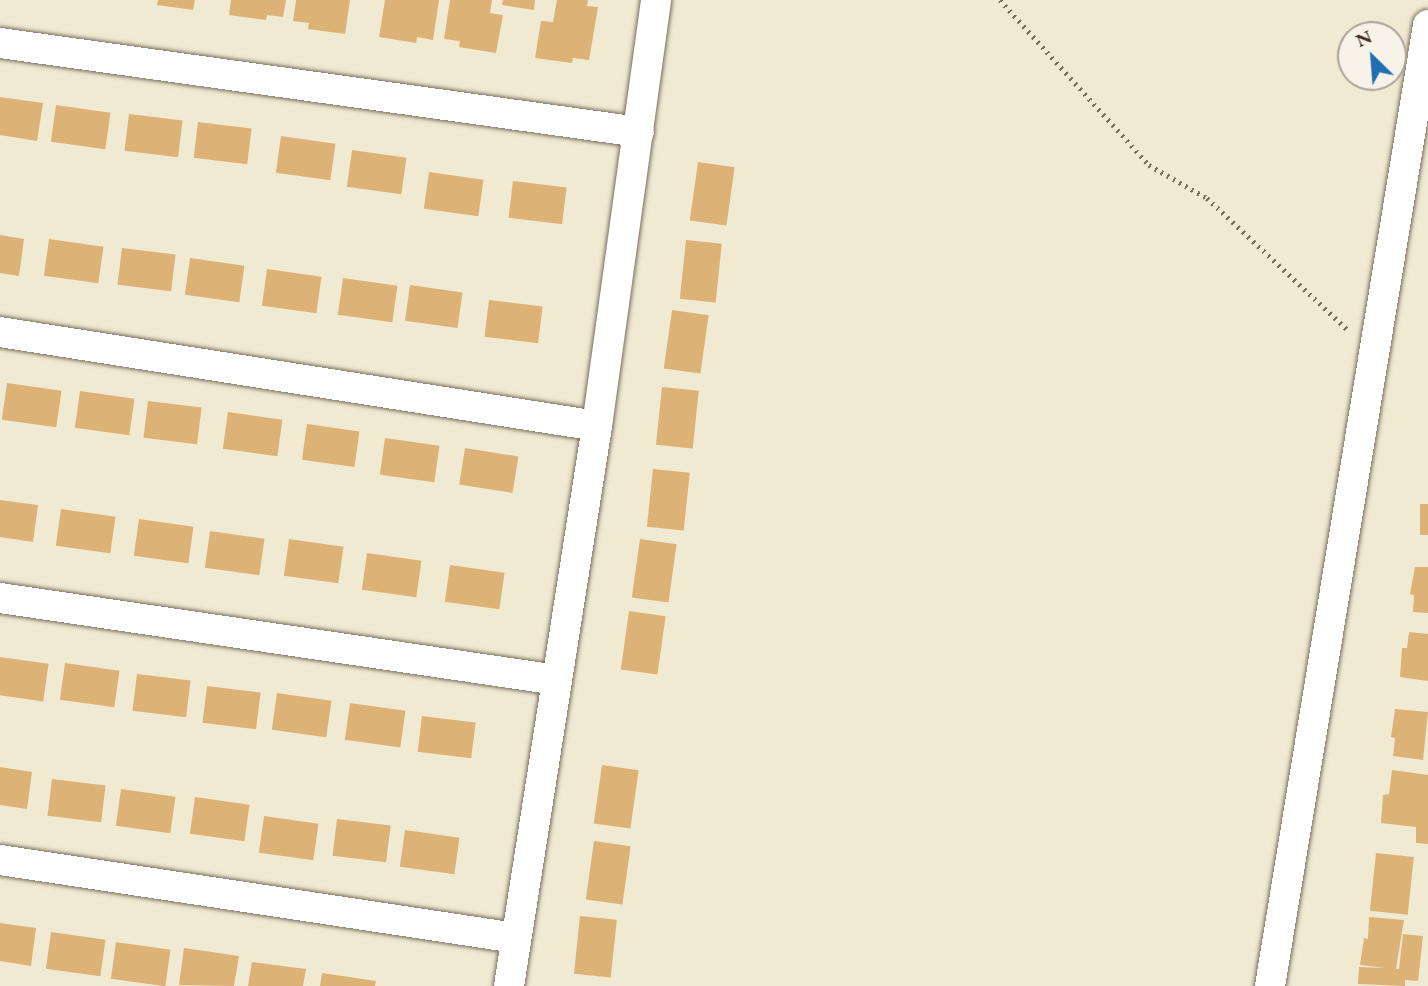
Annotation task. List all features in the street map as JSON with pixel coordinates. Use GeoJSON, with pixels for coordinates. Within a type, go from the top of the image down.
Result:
{"type":"FeatureCollection","features":[{"type":"Feature","properties":{"kind":"street"},"geometry":{"type":"LineString","coordinates":[[509,986],[597,426],[656,0]]}},
{"type":"Feature","properties":{"kind":"street"},"geometry":{"type":"LineString","coordinates":[[1270,986],[1372,354],[1425,81],[1428,25]]}},
{"type":"Feature","properties":{"kind":"street"},"geometry":{"type":"LineString","coordinates":[[0,43],[639,132]]}},
{"type":"Feature","properties":{"kind":"street"},"geometry":{"type":"LineString","coordinates":[[0,332],[597,426]]}},
{"type":"Feature","properties":{"kind":"street"},"geometry":{"type":"LineString","coordinates":[[0,598],[557,680]]}},
{"type":"Feature","properties":{"kind":"street"},"geometry":{"type":"LineString","coordinates":[[0,860],[516,938]]}},
{"type":"Feature","properties":{"kind":"path"},"geometry":{"type":"LineString","coordinates":[[1000,0],[1149,165],[1207,198],[1372,354]]}},
{"type":"Feature","properties":{"kind":"building"},"geometry":{"type":"Polygon","coordinates":[[[158,0],[195,0],[193,10],[157,5],[158,0]]]}},
{"type":"Feature","properties":{"kind":"building"},"geometry":{"type":"Polygon","coordinates":[[[231,0],[286,0],[283,17],[267,15],[266,20],[229,15],[231,0]]]}},
{"type":"Feature","properties":{"kind":"building"},"geometry":{"type":"Polygon","coordinates":[[[296,0],[350,0],[345,34],[308,29],[309,23],[293,21],[296,0]]]}},
{"type":"Feature","properties":{"kind":"building"},"geometry":{"type":"Polygon","coordinates":[[[385,0],[439,0],[433,40],[417,37],[416,43],[379,37],[385,0]]]}},
{"type":"Feature","properties":{"kind":"building"},"geometry":{"type":"Polygon","coordinates":[[[450,0],[492,0],[490,13],[503,15],[496,53],[459,47],[460,41],[444,39],[450,0]]]}},
{"type":"Feature","properties":{"kind":"building"},"geometry":{"type":"Polygon","coordinates":[[[503,0],[535,0],[534,10],[502,5],[503,0]]]}},
{"type":"Feature","properties":{"kind":"building"},"geometry":{"type":"Polygon","coordinates":[[[557,0],[588,0],[587,6],[598,7],[589,60],[573,58],[572,63],[535,58],[541,21],[553,22],[557,0]]]}},
{"type":"Feature","properties":{"kind":"building"},"geometry":{"type":"Polygon","coordinates":[[[0,97],[43,103],[37,141],[0,135],[0,97]]]}},
{"type":"Feature","properties":{"kind":"building"},"geometry":{"type":"Polygon","coordinates":[[[56,105],[110,113],[105,149],[51,142],[56,105]]]}},
{"type":"Feature","properties":{"kind":"building"},"geometry":{"type":"Polygon","coordinates":[[[129,114],[183,121],[178,157],[124,151],[129,114]]]}},
{"type":"Feature","properties":{"kind":"building"},"geometry":{"type":"Polygon","coordinates":[[[198,122],[252,129],[247,164],[194,158],[198,122]]]}},
{"type":"Feature","properties":{"kind":"building"},"geometry":{"type":"Polygon","coordinates":[[[281,136],[335,144],[330,180],[276,173],[281,136]]]}},
{"type":"Feature","properties":{"kind":"building"},"geometry":{"type":"Polygon","coordinates":[[[352,150],[406,158],[401,194],[347,187],[352,150]]]}},
{"type":"Feature","properties":{"kind":"building"},"geometry":{"type":"Polygon","coordinates":[[[698,162],[735,167],[726,226],[690,220],[698,162]]]}},
{"type":"Feature","properties":{"kind":"building"},"geometry":{"type":"Polygon","coordinates":[[[429,172],[483,180],[478,216],[424,209],[429,172]]]}},
{"type":"Feature","properties":{"kind":"building"},"geometry":{"type":"Polygon","coordinates":[[[513,181],[567,188],[562,224],[508,218],[513,181]]]}},
{"type":"Feature","properties":{"kind":"building"},"geometry":{"type":"Polygon","coordinates":[[[0,235],[24,239],[19,276],[0,273],[0,235]]]}},
{"type":"Feature","properties":{"kind":"building"},"geometry":{"type":"Polygon","coordinates":[[[49,239],[103,247],[98,283],[44,276],[49,239]]]}},
{"type":"Feature","properties":{"kind":"building"},"geometry":{"type":"Polygon","coordinates":[[[686,240],[722,244],[716,302],[680,299],[686,240]]]}},
{"type":"Feature","properties":{"kind":"building"},"geometry":{"type":"Polygon","coordinates":[[[122,248],[176,255],[171,291],[117,285],[122,248]]]}},
{"type":"Feature","properties":{"kind":"building"},"geometry":{"type":"Polygon","coordinates":[[[190,258],[244,266],[239,302],[185,295],[190,258]]]}},
{"type":"Feature","properties":{"kind":"building"},"geometry":{"type":"Polygon","coordinates":[[[267,269],[321,277],[316,313],[262,306],[267,269]]]}},
{"type":"Feature","properties":{"kind":"building"},"geometry":{"type":"Polygon","coordinates":[[[343,278],[397,286],[392,322],[338,315],[343,278]]]}},
{"type":"Feature","properties":{"kind":"building"},"geometry":{"type":"Polygon","coordinates":[[[410,285],[462,292],[457,328],[405,321],[410,285]]]}},
{"type":"Feature","properties":{"kind":"building"},"geometry":{"type":"Polygon","coordinates":[[[489,300],[543,307],[538,343],[484,337],[489,300]]]}},
{"type":"Feature","properties":{"kind":"building"},"geometry":{"type":"Polygon","coordinates":[[[672,310],[709,315],[700,374],[664,368],[672,310]]]}},
{"type":"Feature","properties":{"kind":"building"},"geometry":{"type":"Polygon","coordinates":[[[7,383],[61,391],[56,427],[2,420],[7,383]]]}},
{"type":"Feature","properties":{"kind":"building"},"geometry":{"type":"Polygon","coordinates":[[[662,387],[699,391],[693,449],[656,445],[662,387]]]}},
{"type":"Feature","properties":{"kind":"building"},"geometry":{"type":"Polygon","coordinates":[[[80,391],[134,399],[129,435],[75,428],[80,391]]]}},
{"type":"Feature","properties":{"kind":"building"},"geometry":{"type":"Polygon","coordinates":[[[148,401],[202,408],[197,444],[143,438],[148,401]]]}},
{"type":"Feature","properties":{"kind":"building"},"geometry":{"type":"Polygon","coordinates":[[[228,412],[282,420],[277,456],[223,449],[228,412]]]}},
{"type":"Feature","properties":{"kind":"building"},"geometry":{"type":"Polygon","coordinates":[[[307,424],[359,431],[354,467],[302,460],[307,424]]]}},
{"type":"Feature","properties":{"kind":"building"},"geometry":{"type":"Polygon","coordinates":[[[385,438],[439,446],[434,482],[380,475],[385,438]]]}},
{"type":"Feature","properties":{"kind":"building"},"geometry":{"type":"Polygon","coordinates":[[[465,448],[518,456],[513,493],[459,485],[465,448]]]}},
{"type":"Feature","properties":{"kind":"building"},"geometry":{"type":"Polygon","coordinates":[[[653,469],[690,473],[684,531],[647,527],[653,469]]]}},
{"type":"Feature","properties":{"kind":"building"},"geometry":{"type":"Polygon","coordinates":[[[0,500],[38,505],[33,542],[0,537],[0,500]]]}},
{"type":"Feature","properties":{"kind":"building"},"geometry":{"type":"Polygon","coordinates":[[[1420,504],[1428,504],[1428,535],[1420,535],[1420,504]]]}},
{"type":"Feature","properties":{"kind":"building"},"geometry":{"type":"Polygon","coordinates":[[[61,509],[115,517],[110,553],[56,546],[61,509]]]}},
{"type":"Feature","properties":{"kind":"building"},"geometry":{"type":"Polygon","coordinates":[[[139,519],[193,527],[188,563],[134,556],[139,519]]]}},
{"type":"Feature","properties":{"kind":"building"},"geometry":{"type":"Polygon","coordinates":[[[210,531],[264,539],[259,575],[205,568],[210,531]]]}},
{"type":"Feature","properties":{"kind":"building"},"geometry":{"type":"Polygon","coordinates":[[[289,539],[343,547],[338,583],[284,576],[289,539]]]}},
{"type":"Feature","properties":{"kind":"building"},"geometry":{"type":"Polygon","coordinates":[[[640,539],[677,544],[668,603],[632,597],[640,539]]]}},
{"type":"Feature","properties":{"kind":"building"},"geometry":{"type":"Polygon","coordinates":[[[367,553],[421,561],[416,597],[362,590],[367,553]]]}},
{"type":"Feature","properties":{"kind":"building"},"geometry":{"type":"Polygon","coordinates":[[[450,565],[504,573],[499,609],[445,602],[450,565]]]}},
{"type":"Feature","properties":{"kind":"building"},"geometry":{"type":"Polygon","coordinates":[[[1415,567],[1428,567],[1428,613],[1413,612],[1414,595],[1410,594],[1415,567]]]}},
{"type":"Feature","properties":{"kind":"building"},"geometry":{"type":"Polygon","coordinates":[[[629,611],[666,616],[657,675],[621,669],[629,611]]]}},
{"type":"Feature","properties":{"kind":"building"},"geometry":{"type":"Polygon","coordinates":[[[1409,632],[1428,634],[1428,681],[1400,677],[1402,648],[1407,648],[1409,632]]]}},
{"type":"Feature","properties":{"kind":"building"},"geometry":{"type":"Polygon","coordinates":[[[0,657],[49,664],[43,701],[0,695],[0,657]]]}},
{"type":"Feature","properties":{"kind":"building"},"geometry":{"type":"Polygon","coordinates":[[[65,663],[119,671],[114,707],[60,700],[65,663]]]}},
{"type":"Feature","properties":{"kind":"building"},"geometry":{"type":"Polygon","coordinates":[[[137,674],[191,681],[186,717],[132,711],[137,674]]]}},
{"type":"Feature","properties":{"kind":"building"},"geometry":{"type":"Polygon","coordinates":[[[207,686],[261,693],[256,729],[202,723],[207,686]]]}},
{"type":"Feature","properties":{"kind":"building"},"geometry":{"type":"Polygon","coordinates":[[[277,693],[331,701],[326,737],[272,730],[277,693]]]}},
{"type":"Feature","properties":{"kind":"building"},"geometry":{"type":"Polygon","coordinates":[[[350,703],[405,711],[400,747],[345,740],[350,703]]]}},
{"type":"Feature","properties":{"kind":"building"},"geometry":{"type":"Polygon","coordinates":[[[1395,709],[1428,712],[1423,760],[1393,756],[1395,738],[1391,737],[1395,709]]]}},
{"type":"Feature","properties":{"kind":"building"},"geometry":{"type":"Polygon","coordinates":[[[422,716],[476,723],[471,758],[418,752],[422,716]]]}},
{"type":"Feature","properties":{"kind":"building"},"geometry":{"type":"Polygon","coordinates":[[[602,765],[639,770],[630,829],[594,823],[602,765]]]}},
{"type":"Feature","properties":{"kind":"building"},"geometry":{"type":"Polygon","coordinates":[[[0,767],[32,772],[27,809],[0,805],[0,767]]]}},
{"type":"Feature","properties":{"kind":"building"},"geometry":{"type":"Polygon","coordinates":[[[1392,770],[1428,775],[1428,844],[1416,843],[1416,827],[1381,823],[1383,795],[1389,794],[1392,770]]]}},
{"type":"Feature","properties":{"kind":"building"},"geometry":{"type":"Polygon","coordinates":[[[52,779],[106,786],[101,822],[47,816],[52,779]]]}},
{"type":"Feature","properties":{"kind":"building"},"geometry":{"type":"Polygon","coordinates":[[[121,789],[175,797],[170,833],[116,826],[121,789]]]}},
{"type":"Feature","properties":{"kind":"building"},"geometry":{"type":"Polygon","coordinates":[[[195,797],[249,805],[244,841],[190,834],[195,797]]]}},
{"type":"Feature","properties":{"kind":"building"},"geometry":{"type":"Polygon","coordinates":[[[264,816],[318,824],[313,860],[259,853],[264,816]]]}},
{"type":"Feature","properties":{"kind":"building"},"geometry":{"type":"Polygon","coordinates":[[[337,819],[391,826],[386,862],[332,856],[337,819]]]}},
{"type":"Feature","properties":{"kind":"building"},"geometry":{"type":"Polygon","coordinates":[[[405,830],[459,838],[454,874],[400,867],[405,830]]]}},
{"type":"Feature","properties":{"kind":"building"},"geometry":{"type":"Polygon","coordinates":[[[594,841],[631,846],[622,905],[586,899],[594,841]]]}},
{"type":"Feature","properties":{"kind":"building"},"geometry":{"type":"Polygon","coordinates":[[[1376,853],[1414,857],[1408,915],[1370,911],[1376,853]]]}},
{"type":"Feature","properties":{"kind":"building"},"geometry":{"type":"Polygon","coordinates":[[[580,916],[617,920],[611,978],[574,974],[580,916]]]}},
{"type":"Feature","properties":{"kind":"building"},"geometry":{"type":"Polygon","coordinates":[[[1369,917],[1404,920],[1396,969],[1399,969],[1403,934],[1423,936],[1418,981],[1405,980],[1405,986],[1358,984],[1359,967],[1386,968],[1360,965],[1364,938],[1368,939],[1369,917]]]}},
{"type":"Feature","properties":{"kind":"building"},"geometry":{"type":"Polygon","coordinates":[[[0,923],[36,928],[31,966],[0,961],[0,923]]]}},
{"type":"Feature","properties":{"kind":"building"},"geometry":{"type":"Polygon","coordinates":[[[51,932],[105,940],[100,976],[46,969],[51,932]]]}},
{"type":"Feature","properties":{"kind":"building"},"geometry":{"type":"Polygon","coordinates":[[[116,942],[170,950],[165,986],[111,979],[116,942]]]}},
{"type":"Feature","properties":{"kind":"building"},"geometry":{"type":"Polygon","coordinates":[[[184,948],[239,956],[234,986],[179,985],[184,948]]]}},
{"type":"Feature","properties":{"kind":"building"},"geometry":{"type":"Polygon","coordinates":[[[252,962],[306,969],[303,986],[248,986],[252,962]]]}},
{"type":"Feature","properties":{"kind":"building"},"geometry":{"type":"Polygon","coordinates":[[[322,973],[376,981],[375,986],[320,986],[322,973]]]}}]}
